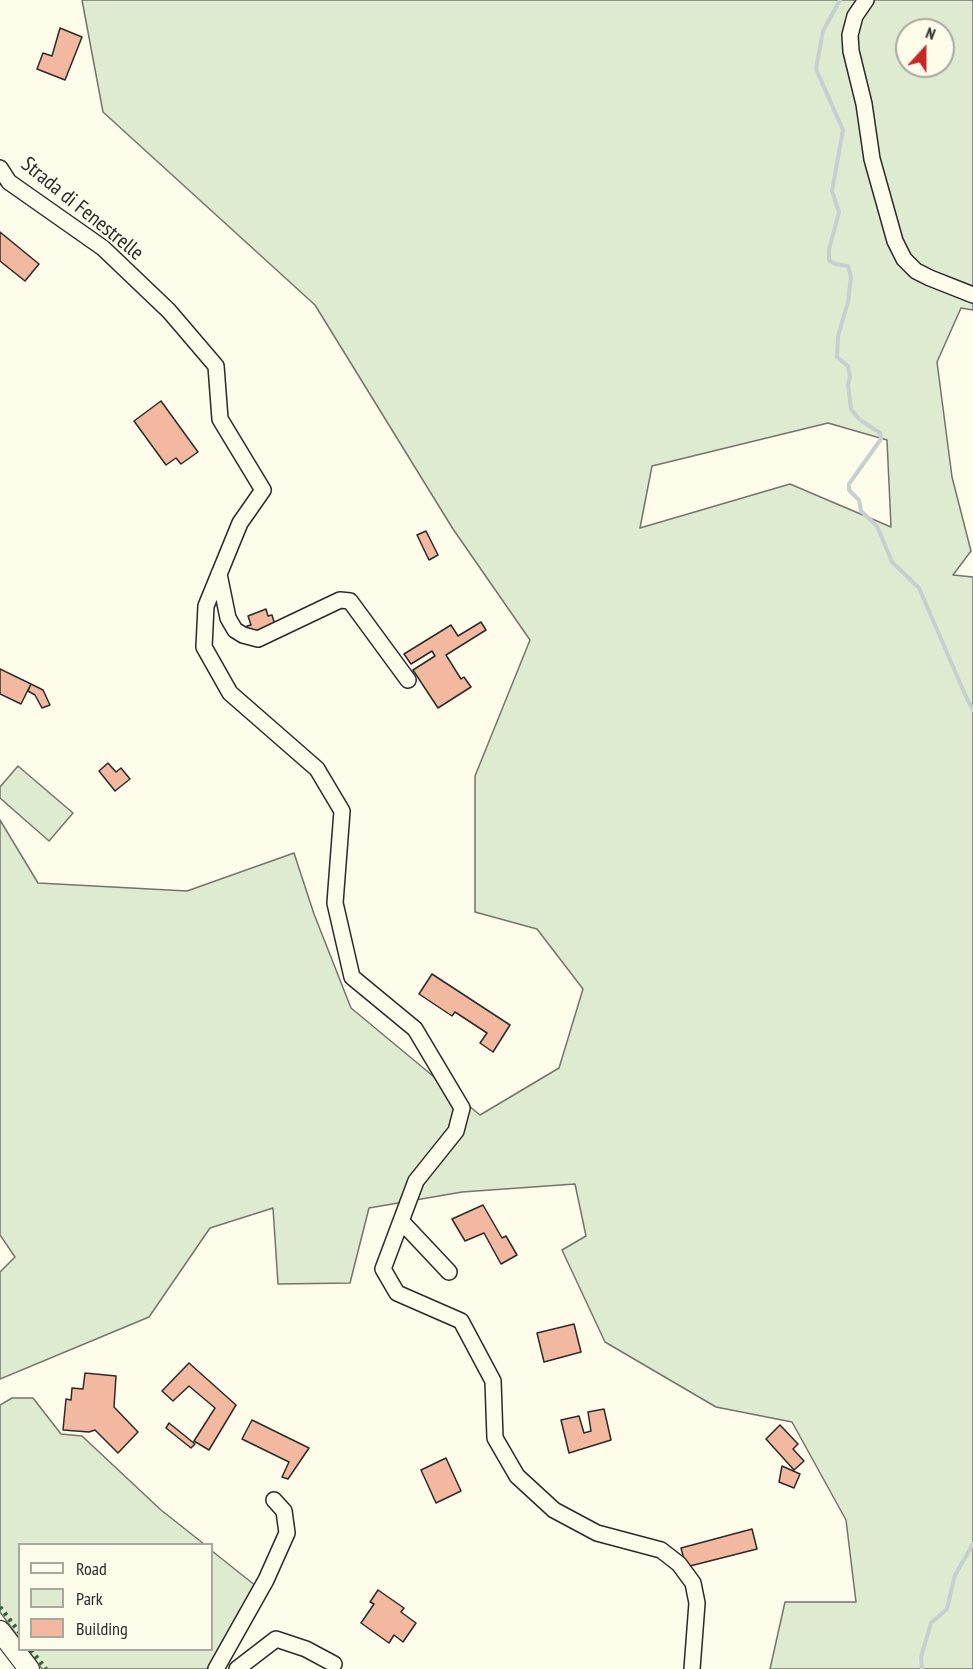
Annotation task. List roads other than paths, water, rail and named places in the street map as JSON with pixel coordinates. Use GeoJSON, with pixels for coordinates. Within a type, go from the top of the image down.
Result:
{"type":"FeatureCollection","features":[{"type":"Feature","properties":{"kind":"main road"},"geometry":{"type":"LineString","coordinates":[[0,1632],[29,1669]]}},
{"type":"Feature","properties":{"kind":"street"},"geometry":{"type":"LineString","coordinates":[[866,0],[855,16],[850,35],[851,51],[864,104],[872,159],[895,241],[904,259],[916,271],[973,295]]}},
{"type":"Feature","properties":{"kind":"street","name":"Strada di Fenestrelle"},"geometry":{"type":"LineString","coordinates":[[0,168],[9,182],[104,248],[169,311],[216,366],[220,419],[263,490],[240,523],[219,574],[207,606],[204,647],[230,693],[317,769],[342,811],[335,903],[352,977],[415,1029],[462,1108],[456,1131],[416,1181],[383,1269],[397,1293],[461,1321],[493,1381],[496,1408],[495,1438],[517,1476],[554,1510],[597,1533],[661,1550],[680,1564],[693,1583],[697,1603],[692,1669]]}},
{"type":"Feature","properties":{"kind":"street"},"geometry":{"type":"LineString","coordinates":[[219,574],[228,618],[235,630],[243,635],[258,639],[340,600],[350,601],[408,680]]}},
{"type":"Feature","properties":{"kind":"street"},"geometry":{"type":"LineString","coordinates":[[401,1221],[449,1272]]}},
{"type":"Feature","properties":{"kind":"street"},"geometry":{"type":"LineString","coordinates":[[216,1669],[266,1580],[286,1533],[284,1511],[274,1500]]}},
{"type":"Feature","properties":{"kind":"street"},"geometry":{"type":"LineString","coordinates":[[237,1669],[276,1639],[306,1649],[334,1664]]}},
{"type":"Feature","properties":{"kind":"waterway"},"geometry":{"type":"LineString","coordinates":[[840,0],[823,31],[816,69],[843,130],[832,191],[839,212],[829,250],[829,260],[835,264],[848,266],[851,277],[848,302],[838,336],[837,357],[848,366],[851,409],[859,419],[880,433],[881,439],[849,484],[849,490],[859,500],[861,511],[877,526],[892,562],[919,588],[973,710]]}},
{"type":"Feature","properties":{"kind":"waterway"},"geometry":{"type":"LineString","coordinates":[[922,1669],[921,1657],[931,1623],[947,1609],[955,1575],[973,1544]]}}]}
